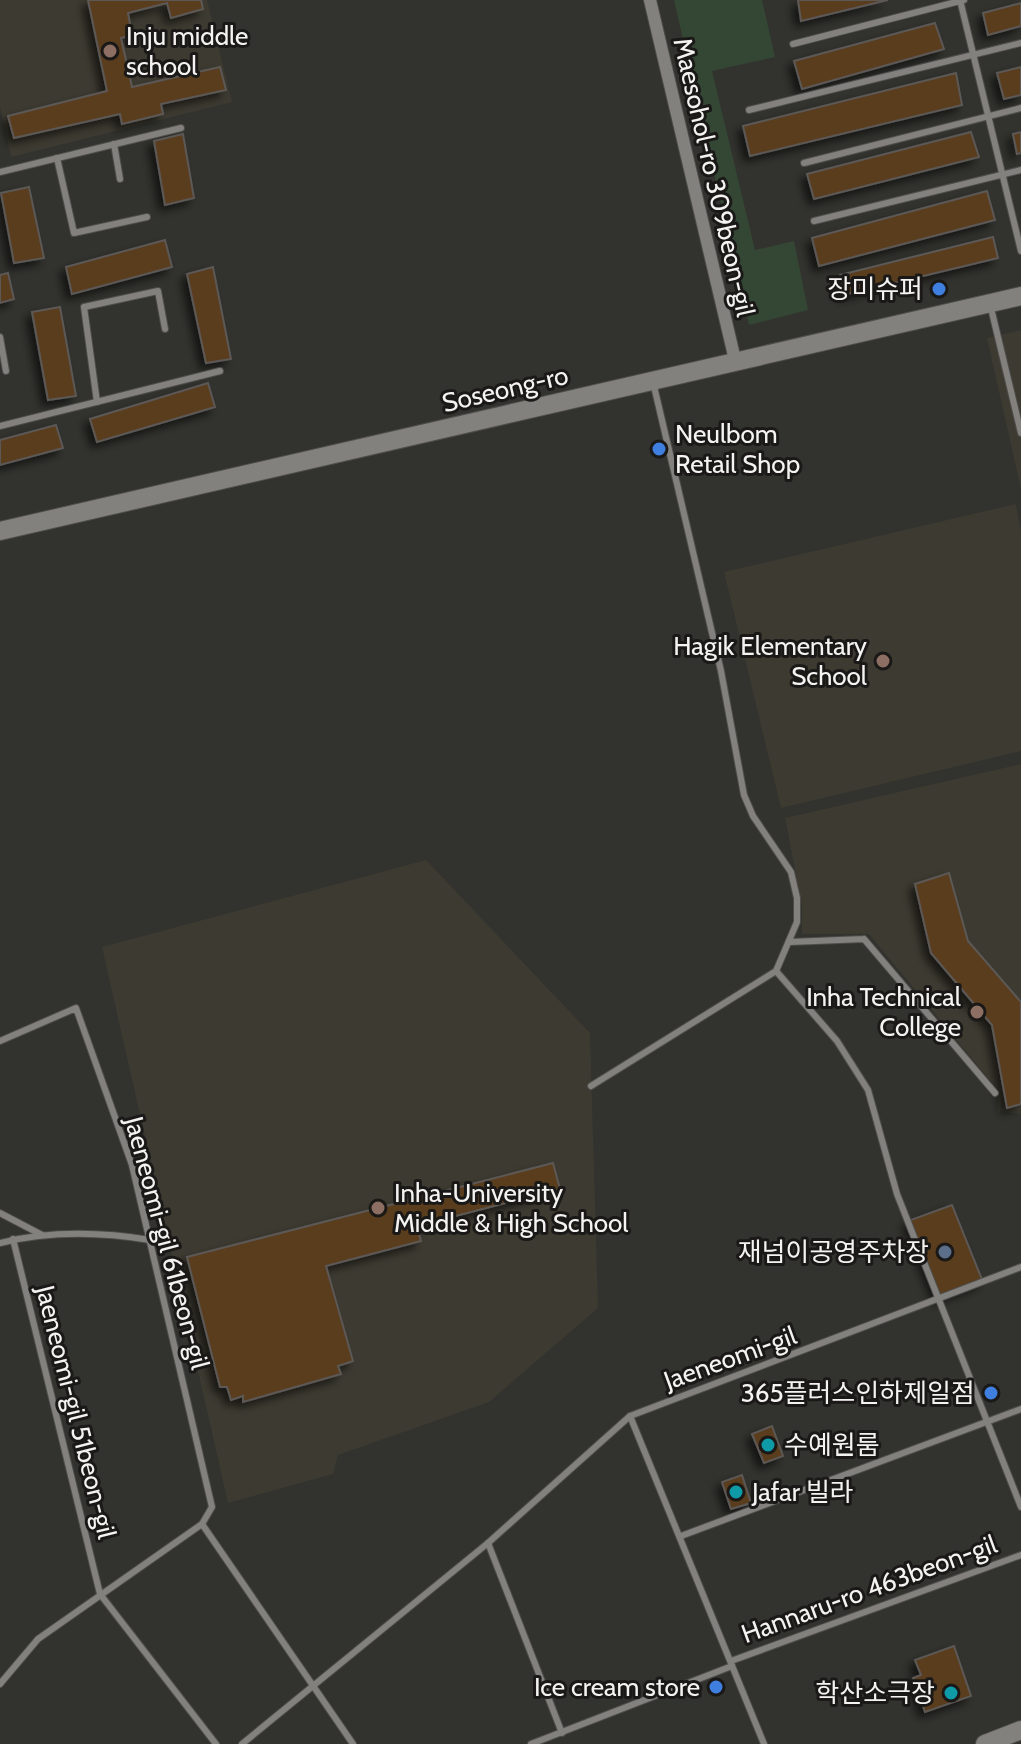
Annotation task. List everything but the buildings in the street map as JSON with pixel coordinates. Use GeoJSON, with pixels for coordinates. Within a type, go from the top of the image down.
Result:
{"type":"FeatureCollection","features":[{"type":"Feature","properties":{"kind":"main road","name":"Soseong-ro"},"geometry":{"type":"LineString","coordinates":[[0,531],[1021,296]]}},
{"type":"Feature","properties":{"kind":"main road"},"geometry":{"type":"LineString","coordinates":[[985,1744],[1021,1730]]}},
{"type":"Feature","properties":{"kind":"street","name":"Maesohol-ro 309beon-gil"},"geometry":{"type":"LineString","coordinates":[[650,0],[736,364]]}},
{"type":"Feature","properties":{"kind":"lane"},"geometry":{"type":"LineString","coordinates":[[793,44],[961,0],[1021,251]]}},
{"type":"Feature","properties":{"kind":"lane"},"geometry":{"type":"LineString","coordinates":[[749,110],[1021,43]]}},
{"type":"Feature","properties":{"kind":"lane"},"geometry":{"type":"LineString","coordinates":[[804,163],[1021,108]]}},
{"type":"Feature","properties":{"kind":"lane"},"geometry":{"type":"LineString","coordinates":[[0,172],[181,128]]}},
{"type":"Feature","properties":{"kind":"lane"},"geometry":{"type":"LineString","coordinates":[[114,144],[120,179]]}},
{"type":"Feature","properties":{"kind":"lane"},"geometry":{"type":"LineString","coordinates":[[57,158],[74,233],[147,217]]}},
{"type":"Feature","properties":{"kind":"lane"},"geometry":{"type":"LineString","coordinates":[[814,221],[1021,170]]}},
{"type":"Feature","properties":{"kind":"lane"},"geometry":{"type":"LineString","coordinates":[[97,402],[84,307],[158,291],[165,329]]}},
{"type":"Feature","properties":{"kind":"lane"},"geometry":{"type":"LineString","coordinates":[[990,303],[1021,433]]}},
{"type":"Feature","properties":{"kind":"lane"},"geometry":{"type":"LineString","coordinates":[[0,337],[6,371]]}},
{"type":"Feature","properties":{"kind":"lane"},"geometry":{"type":"LineString","coordinates":[[0,426],[220,371]]}},
{"type":"Feature","properties":{"kind":"lane"},"geometry":{"type":"LineString","coordinates":[[591,1086],[776,971],[797,922],[797,898],[791,872],[753,816],[737,768],[721,671],[653,382]]}},
{"type":"Feature","properties":{"kind":"lane"},"geometry":{"type":"LineString","coordinates":[[790,942],[864,939]]}},
{"type":"Feature","properties":{"kind":"lane"},"geometry":{"type":"LineString","coordinates":[[864,939],[938,1025],[995,1093],[894,974],[864,939]]}},
{"type":"Feature","properties":{"kind":"lane"},"geometry":{"type":"LineString","coordinates":[[776,971],[837,1041],[868,1090],[897,1194],[1021,1507]]}},
{"type":"Feature","properties":{"kind":"lane","name":"Jaeneomi-gil 61beon-gil"},"geometry":{"type":"LineString","coordinates":[[0,1041],[76,1008],[132,1165],[212,1507],[202,1524]]}},
{"type":"Feature","properties":{"kind":"lane"},"geometry":{"type":"LineString","coordinates":[[0,1213],[42,1235]]}},
{"type":"Feature","properties":{"kind":"lane"},"geometry":{"type":"LineString","coordinates":[[0,1243],[42,1235],[150,1240]]}},
{"type":"Feature","properties":{"kind":"lane","name":"Jaeneomi-gil 51beon-gil"},"geometry":{"type":"LineString","coordinates":[[13,1239],[100,1594],[216,1744]]}},
{"type":"Feature","properties":{"kind":"lane","name":"Jaeneomi-gil"},"geometry":{"type":"LineString","coordinates":[[242,1744],[315,1688],[488,1543],[630,1416],[1021,1267]]}},
{"type":"Feature","properties":{"kind":"lane"},"geometry":{"type":"LineString","coordinates":[[681,1536],[1021,1409]]}},
{"type":"Feature","properties":{"kind":"lane"},"geometry":{"type":"LineString","coordinates":[[630,1416],[764,1744]]}},
{"type":"Feature","properties":{"kind":"lane"},"geometry":{"type":"LineString","coordinates":[[0,1684],[38,1639],[202,1524],[353,1744]]}},
{"type":"Feature","properties":{"kind":"lane"},"geometry":{"type":"LineString","coordinates":[[488,1543],[562,1733]]}},
{"type":"Feature","properties":{"kind":"lane","name":"Hannaru-ro 463beon-gil"},"geometry":{"type":"LineString","coordinates":[[531,1744],[1021,1555]]}},
{"type":"Feature","properties":{"kind":"shaded area","name":"Inju middle school"},"geometry":{"type":"Polygon","coordinates":[[[0,0],[207,0],[232,102],[11,157],[0,107],[0,0]]]}},
{"type":"Feature","properties":{"kind":"shaded area"},"geometry":{"type":"Polygon","coordinates":[[[1021,330],[1021,489],[987,338],[1021,330]]]}},
{"type":"Feature","properties":{"kind":"shaded area","name":"Hagik Elementary School"},"geometry":{"type":"Polygon","coordinates":[[[1016,504],[1021,532],[1021,751],[781,808],[724,572],[1016,504]]]}},
{"type":"Feature","properties":{"kind":"shaded area","name":"Inha Technical College"},"geometry":{"type":"Polygon","coordinates":[[[1021,764],[1021,1114],[998,1111],[998,1090],[869,934],[802,934],[802,905],[785,818],[1021,764]]]}},
{"type":"Feature","properties":{"kind":"shaded area","name":"Inha-University Middle & High School"},"geometry":{"type":"Polygon","coordinates":[[[426,860],[590,1033],[598,1308],[489,1402],[338,1455],[333,1474],[228,1503],[102,947],[426,860]]]}},
{"type":"Feature","properties":{"kind":"green space"},"geometry":{"type":"Polygon","coordinates":[[[674,0],[762,0],[775,57],[712,71],[755,250],[794,241],[808,310],[749,325],[674,0]]]}},
{"type":"Feature","properties":{"kind":"place","name":"Inju middle school"},"geometry":{"type":"Point","coordinates":[110,51]}},
{"type":"Feature","properties":{"kind":"place","name":"장미슈퍼"},"geometry":{"type":"Point","coordinates":[939,289]}},
{"type":"Feature","properties":{"kind":"place","name":"Neulbom Retail Shop"},"geometry":{"type":"Point","coordinates":[659,449]}},
{"type":"Feature","properties":{"kind":"place","name":"Hagik Elementary School"},"geometry":{"type":"Point","coordinates":[883,661]}},
{"type":"Feature","properties":{"kind":"place","name":"Inha Technical College"},"geometry":{"type":"Point","coordinates":[977,1012]}},
{"type":"Feature","properties":{"kind":"place","name":"Inha-University Middle & High School"},"geometry":{"type":"Point","coordinates":[378,1208]}},
{"type":"Feature","properties":{"kind":"place","name":"재넘이공영주차장"},"geometry":{"type":"Point","coordinates":[945,1252]}},
{"type":"Feature","properties":{"kind":"place","name":"365플러스인하제일점"},"geometry":{"type":"Point","coordinates":[991,1393]}},
{"type":"Feature","properties":{"kind":"place","name":"수예원룸"},"geometry":{"type":"Point","coordinates":[768,1445]}},
{"type":"Feature","properties":{"kind":"place","name":"Jafar 빌라"},"geometry":{"type":"Point","coordinates":[736,1492]}},
{"type":"Feature","properties":{"kind":"place","name":"Ice cream store"},"geometry":{"type":"Point","coordinates":[716,1687]}},
{"type":"Feature","properties":{"kind":"place","name":"학산소극장"},"geometry":{"type":"Point","coordinates":[951,1693]}}]}
